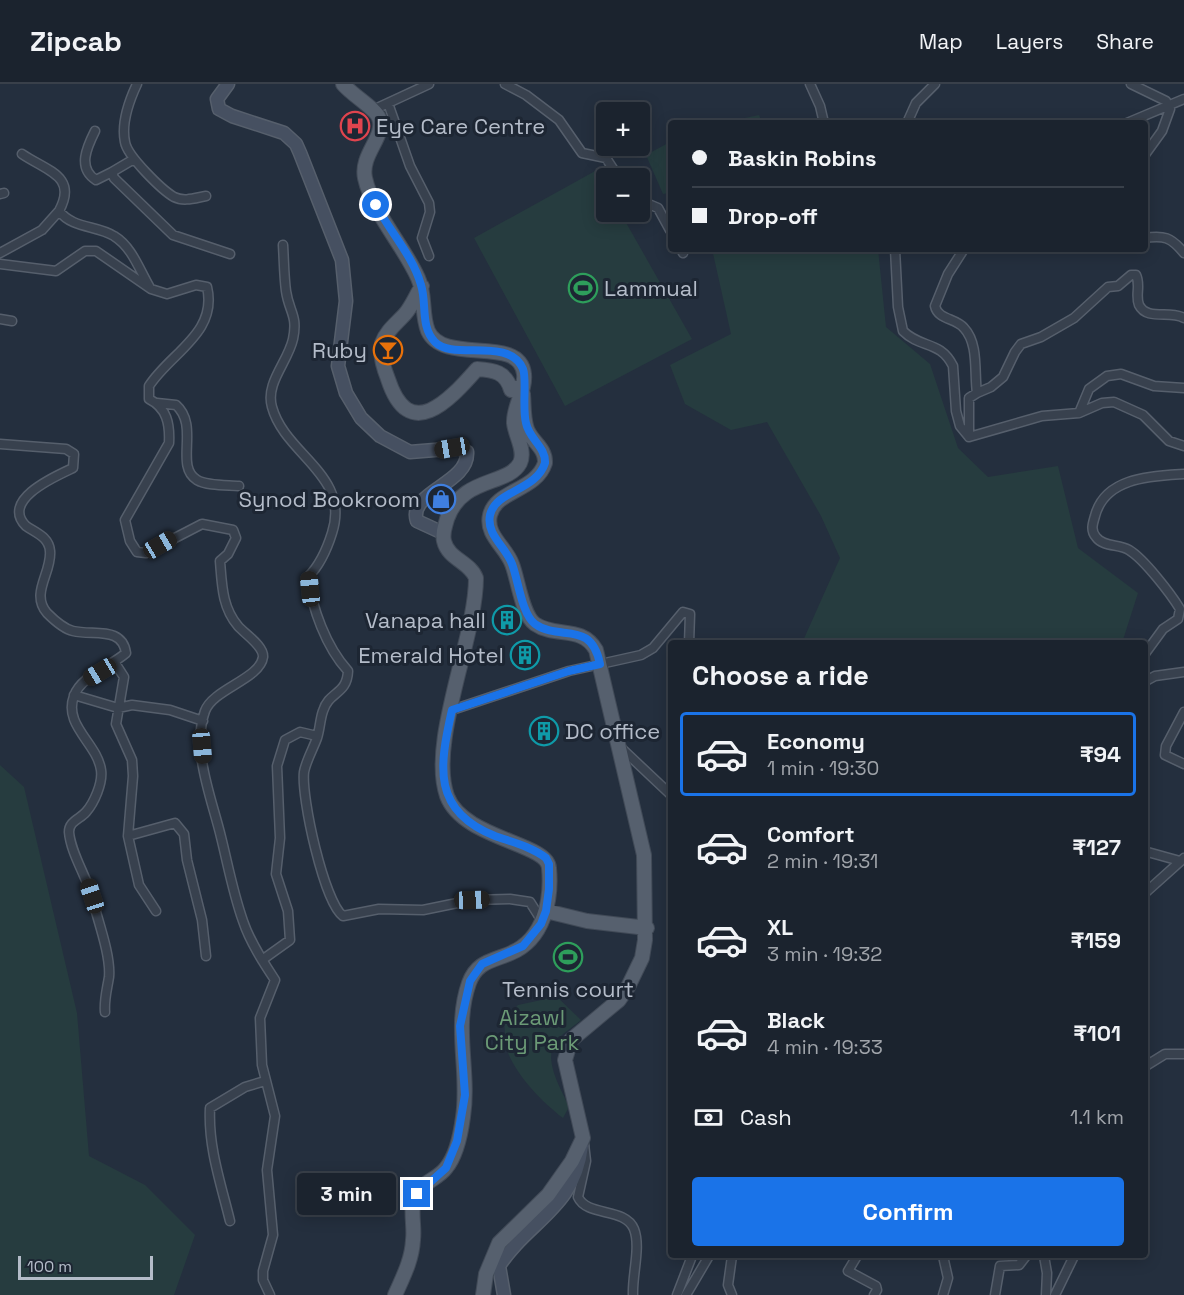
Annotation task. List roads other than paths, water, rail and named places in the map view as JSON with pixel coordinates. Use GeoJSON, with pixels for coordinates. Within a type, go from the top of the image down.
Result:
{"type":"FeatureCollection","features":[{"type":"Feature","properties":{"kind":"main road"},"geometry":{"type":"LineString","coordinates":[[344,84],[352,96],[373,110],[381,124],[367,155],[365,179],[384,221],[422,286],[426,324],[434,341],[446,348],[495,351],[508,356],[521,366],[524,376],[526,426],[532,439],[543,451],[545,463],[532,481],[498,501],[490,513],[490,526],[512,562],[532,621],[542,627],[585,637],[593,644],[629,783],[644,855],[646,928],[642,958],[619,1000],[571,1040],[565,1060],[583,1138],[572,1161],[548,1195],[499,1243],[486,1274],[483,1295]]}},
{"type":"Feature","properties":{"kind":"main road"},"geometry":{"type":"LineString","coordinates":[[422,286],[407,312],[389,331],[382,344],[385,370],[401,407],[412,413],[423,412],[450,399],[477,369],[495,370],[508,380],[512,390],[523,386]]}},
{"type":"Feature","properties":{"kind":"main road"},"geometry":{"type":"LineString","coordinates":[[395,1295],[411,1254],[413,1206],[417,1194],[446,1168],[460,1129],[465,1095],[460,1026],[470,981],[482,964],[523,946],[544,916],[550,871],[546,858],[473,825],[460,815],[448,798],[443,764],[476,578],[471,570],[446,548],[443,533],[450,510],[458,499],[485,482],[508,473],[520,463],[521,451],[514,414],[523,386]]}},
{"type":"Feature","properties":{"kind":"main road"},"geometry":{"type":"LineString","coordinates":[[544,916],[646,928]]}},
{"type":"Feature","properties":{"kind":"street"},"geometry":{"type":"LineString","coordinates":[[137,84],[125,124],[125,144],[134,159],[174,196],[192,199],[206,196]]}},
{"type":"Feature","properties":{"kind":"street"},"geometry":{"type":"LineString","coordinates":[[228,84],[217,99],[219,109],[232,116],[277,130],[290,138],[300,153],[324,208],[328,227],[342,260],[346,301],[339,349],[340,376],[358,413],[373,430],[405,451],[421,453],[459,448],[466,452],[463,468],[420,504],[415,512],[417,521],[443,533]]}},
{"type":"Feature","properties":{"kind":"street"},"geometry":{"type":"LineString","coordinates":[[373,110],[429,84]]}},
{"type":"Feature","properties":{"kind":"street"},"geometry":{"type":"LineString","coordinates":[[505,84],[526,95],[559,120],[582,153],[606,158],[612,168]]}},
{"type":"Feature","properties":{"kind":"street"},"geometry":{"type":"LineString","coordinates":[[810,84],[824,120]]}},
{"type":"Feature","properties":{"kind":"street"},"geometry":{"type":"LineString","coordinates":[[908,120],[916,103],[935,84]]}},
{"type":"Feature","properties":{"kind":"street"},"geometry":{"type":"LineString","coordinates":[[1131,84],[1168,105]]}},
{"type":"Feature","properties":{"kind":"street"},"geometry":{"type":"LineString","coordinates":[[1135,120],[1184,99]]}},
{"type":"Feature","properties":{"kind":"street"},"geometry":{"type":"LineString","coordinates":[[388,103],[410,166],[429,203],[430,212],[422,238],[429,256]]}},
{"type":"Feature","properties":{"kind":"street"},"geometry":{"type":"LineString","coordinates":[[1148,150],[1168,120],[1168,105]]}},
{"type":"Feature","properties":{"kind":"street"},"geometry":{"type":"LineString","coordinates":[[95,131],[86,151],[86,166],[96,180],[134,159]]}},
{"type":"Feature","properties":{"kind":"street"},"geometry":{"type":"LineString","coordinates":[[0,253],[42,230],[59,211],[65,199],[66,185],[60,176],[22,154]]}},
{"type":"Feature","properties":{"kind":"street"},"geometry":{"type":"LineString","coordinates":[[112,172],[114,178],[172,235],[230,254]]}},
{"type":"Feature","properties":{"kind":"street"},"geometry":{"type":"LineString","coordinates":[[650,205],[658,208],[668,226]]}},
{"type":"Feature","properties":{"kind":"street"},"geometry":{"type":"LineString","coordinates":[[59,211],[67,220],[90,229],[104,231],[124,243],[151,289]]}},
{"type":"Feature","properties":{"kind":"street"},"geometry":{"type":"LineString","coordinates":[[1148,238],[1165,236],[1174,241],[1184,253]]}},
{"type":"Feature","properties":{"kind":"street"},"geometry":{"type":"LineString","coordinates":[[283,245],[287,294],[296,318],[288,357],[270,391],[272,408],[285,432],[322,475],[331,491],[336,507],[329,542],[316,569],[308,577],[311,601],[340,662],[348,671],[347,682],[325,705],[304,773],[306,797],[320,870],[341,915],[348,916],[379,909],[423,910],[461,901],[500,899],[530,902],[544,916]]}},
{"type":"Feature","properties":{"kind":"street"},"geometry":{"type":"LineString","coordinates":[[0,264],[56,271],[85,251],[96,251],[151,289],[167,294],[202,284],[207,287],[203,326],[149,386],[149,399],[157,403],[176,405],[187,420],[187,454],[190,474],[197,480],[240,486]]}},
{"type":"Feature","properties":{"kind":"street"},"geometry":{"type":"LineString","coordinates":[[895,252],[898,307],[903,331],[917,341],[937,347],[948,357],[953,366],[960,426],[969,437]]}},
{"type":"Feature","properties":{"kind":"street"},"geometry":{"type":"LineString","coordinates":[[962,252],[948,274],[935,306],[941,315],[963,326],[972,340],[976,393]]}},
{"type":"Feature","properties":{"kind":"street"},"geometry":{"type":"LineString","coordinates":[[969,437],[969,398],[991,387],[1003,377],[1015,351],[1021,344],[1041,337],[1074,318],[1108,287],[1118,286],[1131,275],[1136,275],[1138,279],[1137,299],[1145,311],[1152,315],[1174,314],[1184,318]]}},
{"type":"Feature","properties":{"kind":"street"},"geometry":{"type":"LineString","coordinates":[[0,319],[12,321]]}},
{"type":"Feature","properties":{"kind":"street"},"geometry":{"type":"LineString","coordinates":[[1079,413],[1089,389],[1107,376],[1120,374],[1154,386],[1184,388]]}},
{"type":"Feature","properties":{"kind":"street"},"geometry":{"type":"LineString","coordinates":[[969,437],[1042,416],[1079,413],[1102,403],[1114,402],[1143,414],[1169,441],[1184,446]]}},
{"type":"Feature","properties":{"kind":"street"},"geometry":{"type":"LineString","coordinates":[[157,403],[165,414],[170,428],[169,442],[125,520],[130,541],[137,552],[146,553],[201,524],[233,530],[236,538],[228,554],[220,561],[223,598],[237,624],[261,649],[263,655],[260,666],[213,700],[205,710],[201,732],[203,759],[234,895],[243,923],[261,960],[275,980],[260,1018],[265,1081],[275,1116],[267,1170],[273,1235],[262,1271],[262,1280],[270,1295]]}},
{"type":"Feature","properties":{"kind":"street"},"geometry":{"type":"LineString","coordinates":[[0,444],[66,449],[74,454],[73,468],[30,488],[18,498],[14,506],[16,517],[23,525],[45,538],[50,550],[49,565],[41,587],[40,598],[45,611],[71,631],[117,636],[124,642],[126,653],[115,663],[85,681],[74,695],[71,709],[76,726],[97,755],[101,773],[97,792],[86,812],[72,822],[69,829],[71,843],[92,896],[108,964],[109,977],[104,1000],[105,1012]]}},
{"type":"Feature","properties":{"kind":"street"},"geometry":{"type":"LineString","coordinates":[[1148,650],[1160,633],[1178,619],[1182,612],[1135,555],[1120,546],[1100,542],[1092,527],[1098,505],[1115,489],[1144,477],[1184,474]]}},
{"type":"Feature","properties":{"kind":"street"},"geometry":{"type":"LineString","coordinates":[[452,710],[569,671],[648,652],[683,612],[690,614],[689,640]]}},
{"type":"Feature","properties":{"kind":"street"},"geometry":{"type":"LineString","coordinates":[[115,663],[124,677],[116,724],[128,748],[132,768],[128,836],[139,885],[156,911]]}},
{"type":"Feature","properties":{"kind":"street"},"geometry":{"type":"LineString","coordinates":[[1148,680],[1155,676],[1184,672]]}},
{"type":"Feature","properties":{"kind":"street"},"geometry":{"type":"LineString","coordinates":[[74,695],[118,708],[132,705],[170,710],[203,721]]}},
{"type":"Feature","properties":{"kind":"street"},"geometry":{"type":"LineString","coordinates":[[1184,712],[1166,746],[1165,755],[1184,764]]}},
{"type":"Feature","properties":{"kind":"street"},"geometry":{"type":"LineString","coordinates":[[261,960],[286,945],[291,933],[288,911],[276,874],[280,838],[277,766],[281,748],[285,740],[300,732],[317,736]]}},
{"type":"Feature","properties":{"kind":"street"},"geometry":{"type":"LineString","coordinates":[[618,745],[668,792]]}},
{"type":"Feature","properties":{"kind":"street"},"geometry":{"type":"LineString","coordinates":[[128,836],[175,823],[180,826],[202,920],[206,956]]}},
{"type":"Feature","properties":{"kind":"street"},"geometry":{"type":"LineString","coordinates":[[1148,851],[1182,860]]}},
{"type":"Feature","properties":{"kind":"street"},"geometry":{"type":"LineString","coordinates":[[1148,890],[1182,860]]}},
{"type":"Feature","properties":{"kind":"street"},"geometry":{"type":"LineString","coordinates":[[1148,1065],[1165,1054],[1184,1054]]}},
{"type":"Feature","properties":{"kind":"street"},"geometry":{"type":"LineString","coordinates":[[230,1221],[209,1128],[210,1108],[245,1087],[265,1081]]}},
{"type":"Feature","properties":{"kind":"street"},"geometry":{"type":"LineString","coordinates":[[583,1138],[586,1161],[578,1197],[585,1204],[621,1217],[632,1225],[635,1240],[633,1295]]}},
{"type":"Feature","properties":{"kind":"street"},"geometry":{"type":"LineString","coordinates":[[504,1295],[499,1266],[547,1217],[570,1186],[578,1169],[583,1138]]}},
{"type":"Feature","properties":{"kind":"street"},"geometry":{"type":"LineString","coordinates":[[676,1295],[691,1258]]}},
{"type":"Feature","properties":{"kind":"street"},"geometry":{"type":"LineString","coordinates":[[686,1295],[708,1258]]}},
{"type":"Feature","properties":{"kind":"street"},"geometry":{"type":"LineString","coordinates":[[732,1258],[728,1285],[732,1295]]}},
{"type":"Feature","properties":{"kind":"street"},"geometry":{"type":"LineString","coordinates":[[856,1258],[848,1271],[876,1286],[877,1290],[874,1295]]}},
{"type":"Feature","properties":{"kind":"street"},"geometry":{"type":"LineString","coordinates":[[943,1295],[948,1278],[944,1258]]}},
{"type":"Feature","properties":{"kind":"street"},"geometry":{"type":"LineString","coordinates":[[994,1295],[1000,1266],[1019,1265],[1024,1258]]}},
{"type":"Feature","properties":{"kind":"street"},"geometry":{"type":"LineString","coordinates":[[1044,1258],[1047,1273],[1046,1295]]}},
{"type":"Feature","properties":{"kind":"street"},"geometry":{"type":"LineString","coordinates":[[1055,1295],[1073,1258]]}},
{"type":"Feature","properties":{"kind":"place","name":"Eye Care Centre"},"geometry":{"type":"Point","coordinates":[355,126]}},
{"type":"Feature","properties":{"kind":"place","name":"Lammual"},"geometry":{"type":"Point","coordinates":[583,288]}},
{"type":"Feature","properties":{"kind":"place","name":"Ruby"},"geometry":{"type":"Point","coordinates":[388,350]}},
{"type":"Feature","properties":{"kind":"place","name":"Synod Bookroom"},"geometry":{"type":"Point","coordinates":[441,499]}},
{"type":"Feature","properties":{"kind":"place","name":"Vanapa hall"},"geometry":{"type":"Point","coordinates":[507,620]}},
{"type":"Feature","properties":{"kind":"place","name":"Emerald Hotel"},"geometry":{"type":"Point","coordinates":[525,655]}},
{"type":"Feature","properties":{"kind":"place","name":"DC office"},"geometry":{"type":"Point","coordinates":[544,731]}},
{"type":"Feature","properties":{"kind":"place","name":"Tennis court"},"geometry":{"type":"Point","coordinates":[568,957]}},
{"type":"Feature","properties":{"kind":"park label","name":"Aizawl City Park"},"geometry":{"type":"Point","coordinates":[532,1030]}}]}
